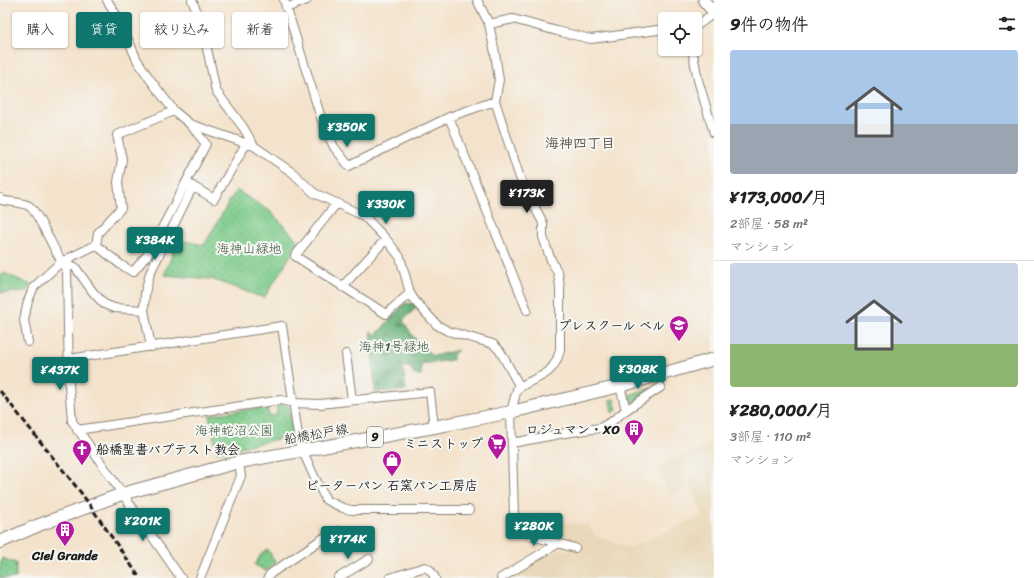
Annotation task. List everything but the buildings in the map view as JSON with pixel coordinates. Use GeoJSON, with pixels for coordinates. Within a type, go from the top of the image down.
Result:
{"type":"FeatureCollection","features":[{"type":"Feature","properties":{"kind":"main road","name":"船橋松戸線"},"geometry":{"type":"LineString","coordinates":[[0,542],[39,525],[122,494],[239,462],[511,412],[620,386],[714,359]]}},
{"type":"Feature","properties":{"kind":"street"},"geometry":{"type":"LineString","coordinates":[[108,0],[120,21],[136,60],[174,111],[190,124],[206,144],[190,184],[150,273],[145,293],[144,310],[151,347]]}},
{"type":"Feature","properties":{"kind":"street"},"geometry":{"type":"LineString","coordinates":[[192,0],[202,25],[216,91],[243,127],[250,145]]}},
{"type":"Feature","properties":{"kind":"street"},"geometry":{"type":"LineString","coordinates":[[307,0],[285,4],[323,124],[334,147],[349,166],[449,116],[495,101]]}},
{"type":"Feature","properties":{"kind":"street"},"geometry":{"type":"LineString","coordinates":[[477,0],[489,24],[499,80],[495,101],[520,178],[543,222],[543,237],[550,260],[558,273],[560,287],[560,350],[558,358],[545,375],[518,389],[514,398],[511,412],[514,516],[522,529],[532,536],[575,548]]}},
{"type":"Feature","properties":{"kind":"street"},"geometry":{"type":"LineString","coordinates":[[702,21],[710,16],[714,10],[704,1]]}},
{"type":"Feature","properties":{"kind":"street"},"geometry":{"type":"LineString","coordinates":[[489,24],[513,20],[591,39],[658,30]]}},
{"type":"Feature","properties":{"kind":"street"},"geometry":{"type":"LineString","coordinates":[[693,56],[698,80],[714,133]]}},
{"type":"Feature","properties":{"kind":"street"},"geometry":{"type":"LineString","coordinates":[[96,245],[98,233],[121,208],[118,182],[122,159],[117,135],[174,111]]}},
{"type":"Feature","properties":{"kind":"street"},"geometry":{"type":"LineString","coordinates":[[449,116],[527,310]]}},
{"type":"Feature","properties":{"kind":"street"},"geometry":{"type":"LineString","coordinates":[[190,124],[250,145],[293,173],[314,193],[364,216],[386,238],[400,257],[410,293],[415,301],[437,325],[448,331],[493,344],[500,351],[520,387]]}},
{"type":"Feature","properties":{"kind":"street"},"geometry":{"type":"LineString","coordinates":[[190,184],[214,199],[250,145]]}},
{"type":"Feature","properties":{"kind":"street"},"geometry":{"type":"LineString","coordinates":[[96,245],[121,265],[133,272],[149,253],[190,184]]}},
{"type":"Feature","properties":{"kind":"street"},"geometry":{"type":"LineString","coordinates":[[0,200],[29,206],[37,215],[61,262],[67,270],[72,422],[181,578]]}},
{"type":"Feature","properties":{"kind":"street"},"geometry":{"type":"LineString","coordinates":[[337,203],[295,256],[386,314],[410,293]]}},
{"type":"Feature","properties":{"kind":"street"},"geometry":{"type":"LineString","coordinates":[[342,287],[386,238]]}},
{"type":"Feature","properties":{"kind":"street"},"geometry":{"type":"LineString","coordinates":[[28,342],[24,320],[28,301],[34,287],[61,262],[96,245]]}},
{"type":"Feature","properties":{"kind":"street"},"geometry":{"type":"LineString","coordinates":[[61,262],[75,267],[93,292],[104,304],[114,308],[144,310]]}},
{"type":"Feature","properties":{"kind":"street"},"geometry":{"type":"LineString","coordinates":[[69,359],[282,326],[299,442],[326,500],[351,510],[469,510]]}},
{"type":"Feature","properties":{"kind":"street"},"geometry":{"type":"LineString","coordinates":[[346,354],[352,400]]}},
{"type":"Feature","properties":{"kind":"street"},"geometry":{"type":"LineString","coordinates":[[620,386],[626,410]]}},
{"type":"Feature","properties":{"kind":"street"},"geometry":{"type":"LineString","coordinates":[[512,443],[600,428],[661,387]]}},
{"type":"Feature","properties":{"kind":"street"},"geometry":{"type":"LineString","coordinates":[[77,430],[281,400],[293,403],[320,404],[430,392],[434,427]]}},
{"type":"Feature","properties":{"kind":"street"},"geometry":{"type":"LineString","coordinates":[[200,578],[241,476],[239,462]]}},
{"type":"Feature","properties":{"kind":"street"},"geometry":{"type":"LineString","coordinates":[[268,578],[270,574],[338,531]]}},
{"type":"Feature","properties":{"kind":"street"},"geometry":{"type":"LineString","coordinates":[[501,578],[557,544]]}},
{"type":"Feature","properties":{"kind":"street"},"geometry":{"type":"LineString","coordinates":[[338,578],[369,559]]}},
{"type":"Feature","properties":{"kind":"street"},"geometry":{"type":"LineString","coordinates":[[390,578],[424,567],[430,570],[435,578]]}},
{"type":"Feature","properties":{"kind":"shaded area"},"geometry":{"type":"Polygon","coordinates":[[[714,443],[714,578],[506,578],[550,553],[563,549],[574,550],[576,540],[526,528],[523,524],[587,524],[595,535],[629,548],[703,515],[690,487],[670,495],[656,467],[714,443]]]}},
{"type":"Feature","properties":{"kind":"green space","name":"海神山緑地"},"geometry":{"type":"Polygon","coordinates":[[[236,190],[270,211],[299,242],[264,298],[211,279],[164,275],[178,240],[204,245],[236,190]]]}},
{"type":"Feature","properties":{"kind":"green space"},"geometry":{"type":"Polygon","coordinates":[[[4,273],[31,285],[27,292],[1,293],[0,277],[4,273]]]}},
{"type":"Feature","properties":{"kind":"green space","name":"海神1号緑地"},"geometry":{"type":"Polygon","coordinates":[[[405,303],[413,304],[417,307],[403,320],[412,335],[433,356],[458,350],[453,355],[453,360],[421,364],[421,375],[414,375],[411,368],[403,366],[406,390],[375,392],[371,331],[376,335],[405,303]]]}},
{"type":"Feature","properties":{"kind":"green space"},"geometry":{"type":"Polygon","coordinates":[[[652,388],[632,403],[629,395],[652,388]]]}},
{"type":"Feature","properties":{"kind":"green space"},"geometry":{"type":"Polygon","coordinates":[[[614,399],[617,410],[612,413],[610,400],[614,399]]]}},
{"type":"Feature","properties":{"kind":"green space","name":"海神蛇沼公園"},"geometry":{"type":"Polygon","coordinates":[[[284,404],[289,407],[293,436],[217,452],[209,415],[267,407],[269,416],[277,415],[276,406],[284,404]]]}},
{"type":"Feature","properties":{"kind":"green space"},"geometry":{"type":"Polygon","coordinates":[[[268,550],[276,563],[266,571],[255,565],[261,554],[268,550]]]}},
{"type":"Feature","properties":{"kind":"green space"},"geometry":{"type":"Polygon","coordinates":[[[2,558],[16,563],[16,578],[0,578],[0,565],[2,558]]]}},
{"type":"Feature","properties":{"kind":"railway"},"geometry":{"type":"LineString","coordinates":[[0,391],[82,494],[140,578]]}},
{"type":"Feature","properties":{"kind":"place","name":"プレスクール ベル"},"geometry":{"type":"Point","coordinates":[679,342]}},
{"type":"Feature","properties":{"kind":"place","name":"ロジュマン・XO"},"geometry":{"type":"Point","coordinates":[634,446]}},
{"type":"Feature","properties":{"kind":"place","name":"ミニストップ"},"geometry":{"type":"Point","coordinates":[497,460]}},
{"type":"Feature","properties":{"kind":"place","name":"船橋聖書バプテスト教会"},"geometry":{"type":"Point","coordinates":[82,466]}},
{"type":"Feature","properties":{"kind":"place","name":"ピーターパン 石窯パン工房店"},"geometry":{"type":"Point","coordinates":[392,477]}},
{"type":"Feature","properties":{"kind":"place","name":"Ciel Grande"},"geometry":{"type":"Point","coordinates":[65,547]}},
{"type":"Feature","properties":{"kind":"district","name":"海神四丁目"},"geometry":{"type":"Point","coordinates":[580,143]}}]}
